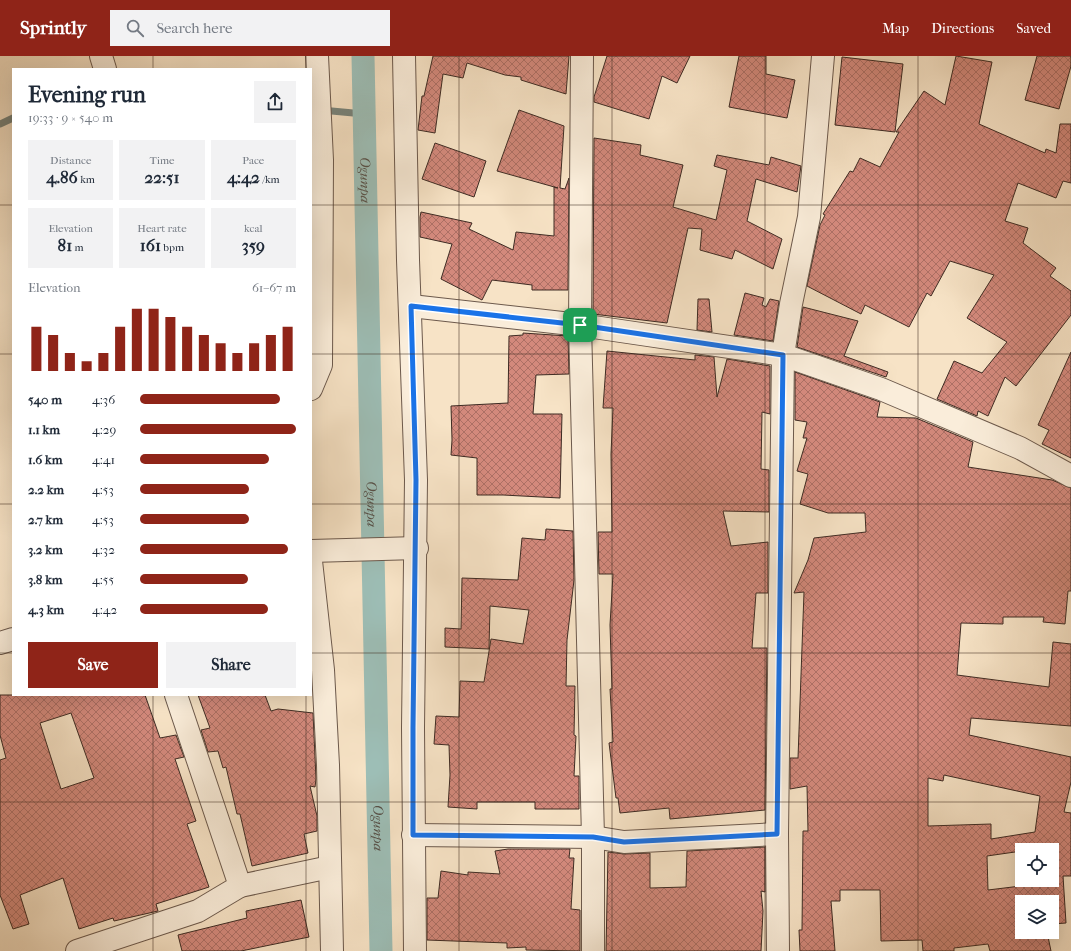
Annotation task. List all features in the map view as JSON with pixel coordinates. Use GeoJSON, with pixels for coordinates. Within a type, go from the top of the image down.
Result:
{"type":"FeatureCollection","features":[{"type":"Feature","properties":{"kind":"street"},"geometry":{"type":"LineString","coordinates":[[101,56],[105,68]]}},
{"type":"Feature","properties":{"kind":"street"},"geometry":{"type":"LineString","coordinates":[[312,387],[321,365],[322,160],[317,56]]}},
{"type":"Feature","properties":{"kind":"street"},"geometry":{"type":"LineString","coordinates":[[404,56],[408,260],[411,306],[416,480],[409,548],[413,728],[415,951]]}},
{"type":"Feature","properties":{"kind":"street"},"geometry":{"type":"LineString","coordinates":[[582,56],[580,325],[593,837],[593,951]]}},
{"type":"Feature","properties":{"kind":"street"},"geometry":{"type":"LineString","coordinates":[[778,951],[777,834],[783,355],[791,304],[809,217],[823,56]]}},
{"type":"Feature","properties":{"kind":"street"},"geometry":{"type":"LineString","coordinates":[[411,306],[580,325],[783,355],[881,390],[1020,448],[1071,476]]}},
{"type":"Feature","properties":{"kind":"street"},"geometry":{"type":"LineString","coordinates":[[332,951],[328,765],[315,554],[409,548]]}},
{"type":"Feature","properties":{"kind":"street"},"geometry":{"type":"LineString","coordinates":[[0,643],[12,639]]}},
{"type":"Feature","properties":{"kind":"street"},"geometry":{"type":"LineString","coordinates":[[176,696],[240,886]]}},
{"type":"Feature","properties":{"kind":"street"},"geometry":{"type":"LineString","coordinates":[[413,835],[593,837],[624,842],[777,834]]}},
{"type":"Feature","properties":{"kind":"street"},"geometry":{"type":"LineString","coordinates":[[77,951],[198,911],[240,886],[330,867]]}},
{"type":"Feature","properties":{"kind":"building"},"geometry":{"type":"Polygon","coordinates":[[[433,56],[569,56],[566,94],[521,80],[521,77],[505,75],[467,63],[463,78],[443,74],[435,133],[418,130],[422,96],[424,96],[433,56]]]}},
{"type":"Feature","properties":{"kind":"building"},"geometry":{"type":"Polygon","coordinates":[[[607,56],[690,56],[677,83],[662,76],[649,119],[594,102],[594,97],[607,56]]]}},
{"type":"Feature","properties":{"kind":"building"},"geometry":{"type":"Polygon","coordinates":[[[739,56],[766,56],[766,74],[795,80],[787,118],[729,107],[739,56]]]}},
{"type":"Feature","properties":{"kind":"building"},"geometry":{"type":"Polygon","coordinates":[[[956,56],[992,62],[979,124],[1045,153],[1046,149],[1056,153],[1060,124],[1071,124],[1071,183],[1063,181],[1056,198],[1018,183],[1005,221],[1028,228],[1023,243],[1056,268],[1050,276],[1071,291],[1071,315],[1016,386],[1005,377],[988,416],[978,411],[977,416],[937,399],[954,361],[982,373],[1007,342],[967,318],[994,275],[950,261],[931,296],[927,293],[909,327],[865,305],[861,314],[807,286],[820,225],[825,215],[823,214],[850,171],[853,172],[860,158],[880,167],[899,132],[896,132],[924,91],[945,105],[956,56]]]}},
{"type":"Feature","properties":{"kind":"building"},"geometry":{"type":"Polygon","coordinates":[[[1037,56],[1071,56],[1071,66],[1059,109],[1025,100],[1037,56]]]}},
{"type":"Feature","properties":{"kind":"building"},"geometry":{"type":"Polygon","coordinates":[[[842,57],[903,64],[895,132],[835,125],[842,57]]]}},
{"type":"Feature","properties":{"kind":"building"},"geometry":{"type":"Polygon","coordinates":[[[519,110],[564,126],[560,188],[565,189],[569,178],[568,290],[532,290],[532,285],[492,280],[482,300],[441,279],[452,244],[420,237],[420,217],[421,212],[472,223],[469,229],[513,250],[516,232],[554,236],[554,187],[558,188],[497,171],[519,110]]]}},
{"type":"Feature","properties":{"kind":"building"},"geometry":{"type":"Polygon","coordinates":[[[594,138],[641,145],[640,155],[683,165],[673,207],[716,220],[727,170],[714,166],[717,155],[769,165],[771,157],[801,166],[797,192],[756,179],[747,221],[782,239],[773,269],[735,250],[732,259],[700,250],[702,229],[688,228],[667,323],[593,314],[594,138]]]}},
{"type":"Feature","properties":{"kind":"building"},"geometry":{"type":"Polygon","coordinates":[[[435,143],[486,161],[474,197],[422,179],[435,143]]]}},
{"type":"Feature","properties":{"kind":"building"},"geometry":{"type":"Polygon","coordinates":[[[745,293],[764,298],[762,305],[766,307],[770,299],[779,301],[773,341],[734,335],[745,293]]]}},
{"type":"Feature","properties":{"kind":"building"},"geometry":{"type":"Polygon","coordinates":[[[698,299],[709,299],[712,332],[697,330],[698,299]]]}},
{"type":"Feature","properties":{"kind":"building"},"geometry":{"type":"Polygon","coordinates":[[[803,307],[858,321],[844,356],[888,372],[886,377],[797,347],[803,307]]]}},
{"type":"Feature","properties":{"kind":"building"},"geometry":{"type":"Polygon","coordinates":[[[523,333],[568,336],[569,374],[536,375],[533,414],[562,414],[560,498],[477,495],[477,458],[451,455],[451,406],[508,403],[509,336],[523,335],[523,333]]]}},
{"type":"Feature","properties":{"kind":"building"},"geometry":{"type":"Polygon","coordinates":[[[607,351],[695,360],[695,355],[714,357],[717,397],[727,359],[770,366],[770,414],[762,412],[761,469],[769,470],[769,512],[723,511],[731,546],[768,542],[768,593],[756,593],[752,648],[767,648],[765,810],[670,819],[669,808],[620,813],[618,798],[616,798],[609,743],[613,742],[610,689],[612,689],[610,625],[613,574],[599,574],[598,532],[612,532],[611,454],[613,408],[603,408],[607,351]]]}},
{"type":"Feature","properties":{"kind":"building"},"geometry":{"type":"Polygon","coordinates":[[[1071,352],[1071,458],[1042,444],[1049,430],[1038,425],[1071,352]]]}},
{"type":"Feature","properties":{"kind":"building"},"geometry":{"type":"Polygon","coordinates":[[[795,372],[880,402],[877,417],[916,418],[973,442],[968,467],[1052,480],[1071,488],[1071,591],[1068,591],[1065,624],[1043,622],[1044,617],[1003,617],[1003,624],[961,623],[957,675],[1049,687],[1053,642],[1071,644],[1071,726],[971,718],[969,735],[1071,757],[1071,782],[1064,812],[1071,813],[1071,876],[1063,876],[1066,923],[1059,924],[1059,895],[1015,895],[1015,939],[1048,939],[1051,951],[990,951],[988,944],[954,948],[954,951],[923,951],[922,940],[881,941],[880,890],[840,890],[840,901],[831,901],[835,951],[800,951],[799,930],[802,930],[803,831],[808,831],[807,786],[790,789],[790,758],[798,758],[804,592],[794,593],[808,560],[814,538],[866,532],[865,513],[828,513],[800,504],[808,474],[797,471],[807,438],[803,438],[807,422],[795,420],[795,372]],[[944,775],[943,781],[928,778],[928,826],[991,824],[991,839],[1035,832],[1040,796],[944,775]]]}},
{"type":"Feature","properties":{"kind":"building"},"geometry":{"type":"Polygon","coordinates":[[[546,529],[573,531],[574,580],[567,640],[566,686],[575,686],[574,735],[576,736],[574,776],[579,776],[579,809],[535,809],[535,802],[477,802],[477,809],[448,807],[450,775],[449,745],[434,744],[436,716],[459,717],[460,681],[484,682],[491,639],[523,644],[529,610],[490,606],[489,649],[445,647],[445,628],[461,629],[462,578],[518,580],[522,538],[545,540],[546,529]]]}},
{"type":"Feature","properties":{"kind":"building"},"geometry":{"type":"Polygon","coordinates":[[[0,695],[145,696],[160,738],[176,735],[184,757],[175,759],[196,821],[187,824],[209,887],[156,904],[158,911],[114,921],[113,918],[79,929],[63,878],[20,895],[29,924],[13,929],[0,895],[0,760],[6,758],[0,735],[0,695]],[[71,713],[40,723],[61,789],[94,778],[71,713]]]}},
{"type":"Feature","properties":{"kind":"building"},"geometry":{"type":"Polygon","coordinates":[[[198,696],[265,696],[271,711],[278,709],[313,713],[316,779],[315,787],[310,786],[317,816],[317,831],[304,834],[308,853],[252,866],[240,814],[237,814],[226,767],[223,768],[218,751],[208,752],[201,730],[210,728],[198,696]]]}},
{"type":"Feature","properties":{"kind":"building"},"geometry":{"type":"Polygon","coordinates":[[[765,847],[765,892],[761,891],[763,911],[761,951],[606,951],[608,852],[624,854],[650,853],[650,888],[686,887],[687,851],[765,847]]]}},
{"type":"Feature","properties":{"kind":"building"},"geometry":{"type":"Polygon","coordinates":[[[508,849],[570,849],[569,858],[574,858],[571,909],[580,910],[580,951],[526,950],[526,947],[507,948],[507,943],[427,940],[427,898],[438,898],[441,871],[468,875],[468,872],[500,874],[495,851],[508,849]]]}},
{"type":"Feature","properties":{"kind":"building"},"geometry":{"type":"Polygon","coordinates":[[[301,900],[309,937],[241,951],[182,951],[178,935],[247,918],[246,911],[301,900]]]}},
{"type":"Feature","properties":{"kind":"waterway","name":"Ogunpa"},"geometry":{"type":"LineString","coordinates":[[363,56],[381,951]]}},
{"type":"Feature","properties":{"kind":"waterway"},"geometry":{"type":"LineString","coordinates":[[321,110],[364,114]]}},
{"type":"Feature","properties":{"kind":"waterway"},"geometry":{"type":"LineString","coordinates":[[0,124],[12,118]]}},
{"type":"Feature","properties":{"kind":"route"},"geometry":{"type":"LineString","coordinates":[[411,306],[580,325],[783,355],[777,834],[624,842],[593,837],[413,835],[416,480],[411,306]]}}]}
